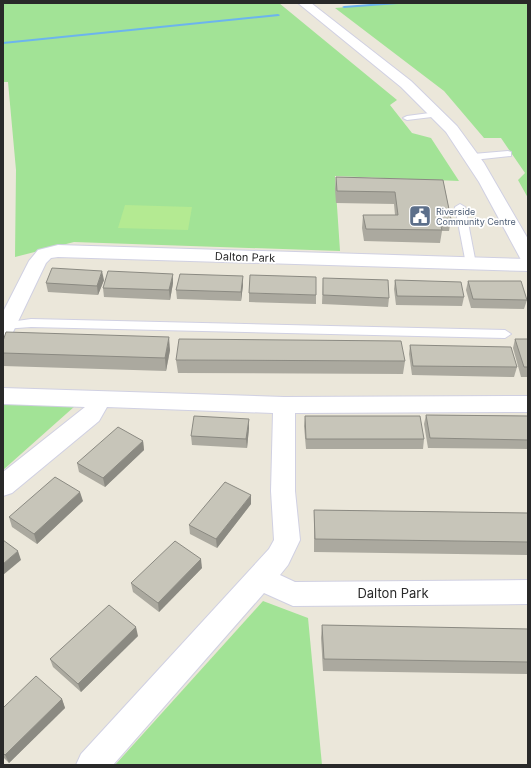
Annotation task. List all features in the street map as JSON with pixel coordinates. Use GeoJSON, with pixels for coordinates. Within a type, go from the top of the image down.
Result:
{"type":"FeatureCollection","features":[{"type":"Feature","properties":{"kind":"street"},"geometry":{"type":"LineString","coordinates":[[304,3],[400,80],[437,114],[473,157],[528,256]]}},
{"type":"Feature","properties":{"kind":"street","name":"Dalton Park"},"geometry":{"type":"LineString","coordinates":[[4,328],[38,262],[45,254],[58,251],[528,266]]}},
{"type":"Feature","properties":{"kind":"street"},"geometry":{"type":"LineString","coordinates":[[3,396],[284,405],[528,404]]}},
{"type":"Feature","properties":{"kind":"street"},"geometry":{"type":"LineString","coordinates":[[3,486],[91,415],[101,398]]}},
{"type":"Feature","properties":{"kind":"street"},"geometry":{"type":"LineString","coordinates":[[92,765],[261,579],[279,557],[287,540],[283,491],[284,405]]}},
{"type":"Feature","properties":{"kind":"street","name":"Dalton Park"},"geometry":{"type":"LineString","coordinates":[[261,579],[293,594],[528,592]]}},
{"type":"Feature","properties":{"kind":"lane"},"geometry":{"type":"LineString","coordinates":[[407,118],[437,114]]}},
{"type":"Feature","properties":{"kind":"lane"},"geometry":{"type":"LineString","coordinates":[[473,157],[508,154]]}},
{"type":"Feature","properties":{"kind":"lane"},"geometry":{"type":"LineString","coordinates":[[460,207],[472,264]]}},
{"type":"Feature","properties":{"kind":"lane"},"geometry":{"type":"LineString","coordinates":[[4,328],[31,323],[505,334]]}},
{"type":"Feature","properties":{"kind":"green space"},"geometry":{"type":"Polygon","coordinates":[[[3,3],[279,3],[397,100],[390,105],[412,133],[431,138],[459,181],[335,176],[340,251],[74,242],[15,257],[16,170],[8,82],[3,82],[3,3]]]}},
{"type":"Feature","properties":{"kind":"green space"},"geometry":{"type":"Polygon","coordinates":[[[398,3],[528,3],[528,198],[518,180],[525,173],[501,138],[484,138],[444,91],[335,8],[398,3]]]}},
{"type":"Feature","properties":{"kind":"green space"},"geometry":{"type":"Polygon","coordinates":[[[125,205],[192,207],[188,230],[118,228],[125,205]]]}},
{"type":"Feature","properties":{"kind":"green space"},"geometry":{"type":"Polygon","coordinates":[[[3,395],[84,398],[3,470],[3,395]]]}},
{"type":"Feature","properties":{"kind":"green space"},"geometry":{"type":"Polygon","coordinates":[[[263,601],[308,618],[322,765],[115,765],[263,601]]]}},
{"type":"Feature","properties":{"kind":"building"},"geometry":{"type":"Polygon","coordinates":[[[336,177],[443,180],[451,219],[439,219],[442,230],[366,229],[363,215],[398,215],[395,192],[337,191],[336,177]]]}},
{"type":"Feature","properties":{"kind":"building"},"geometry":{"type":"Polygon","coordinates":[[[52,268],[102,271],[97,286],[46,283],[52,268]]]}},
{"type":"Feature","properties":{"kind":"building"},"geometry":{"type":"Polygon","coordinates":[[[108,271],[173,274],[169,290],[103,288],[108,271]]]}},
{"type":"Feature","properties":{"kind":"building"},"geometry":{"type":"Polygon","coordinates":[[[180,274],[243,276],[241,292],[176,290],[180,274]]]}},
{"type":"Feature","properties":{"kind":"building"},"geometry":{"type":"Polygon","coordinates":[[[250,275],[316,277],[316,295],[249,293],[250,275]]]}},
{"type":"Feature","properties":{"kind":"building"},"geometry":{"type":"Polygon","coordinates":[[[323,278],[388,280],[389,298],[323,295],[323,278]]]}},
{"type":"Feature","properties":{"kind":"building"},"geometry":{"type":"Polygon","coordinates":[[[395,280],[461,282],[464,297],[397,296],[395,280]]]}},
{"type":"Feature","properties":{"kind":"building"},"geometry":{"type":"Polygon","coordinates":[[[468,281],[521,281],[527,300],[473,299],[468,281]]]}},
{"type":"Feature","properties":{"kind":"building"},"geometry":{"type":"Polygon","coordinates":[[[6,332],[169,337],[165,358],[3,353],[3,341],[6,332]]]}},
{"type":"Feature","properties":{"kind":"building"},"geometry":{"type":"Polygon","coordinates":[[[179,339],[401,341],[405,361],[176,360],[179,339]]]}},
{"type":"Feature","properties":{"kind":"building"},"geometry":{"type":"Polygon","coordinates":[[[515,339],[528,339],[528,367],[524,367],[515,339]]]}},
{"type":"Feature","properties":{"kind":"building"},"geometry":{"type":"Polygon","coordinates":[[[410,345],[511,347],[517,367],[413,366],[410,345]]]}},
{"type":"Feature","properties":{"kind":"building"},"geometry":{"type":"Polygon","coordinates":[[[426,415],[528,416],[528,440],[430,438],[426,415]]]}},
{"type":"Feature","properties":{"kind":"building"},"geometry":{"type":"Polygon","coordinates":[[[194,416],[249,419],[246,439],[191,436],[194,416]]]}},
{"type":"Feature","properties":{"kind":"building"},"geometry":{"type":"Polygon","coordinates":[[[305,416],[420,416],[424,439],[306,439],[305,416]]]}},
{"type":"Feature","properties":{"kind":"building"},"geometry":{"type":"Polygon","coordinates":[[[118,427],[143,441],[103,478],[77,463],[118,427]]]}},
{"type":"Feature","properties":{"kind":"building"},"geometry":{"type":"Polygon","coordinates":[[[55,477],[80,492],[34,534],[9,517],[55,477]]]}},
{"type":"Feature","properties":{"kind":"building"},"geometry":{"type":"Polygon","coordinates":[[[225,482],[251,495],[216,539],[189,525],[225,482]]]}},
{"type":"Feature","properties":{"kind":"building"},"geometry":{"type":"Polygon","coordinates":[[[314,510],[528,513],[528,542],[315,539],[314,510]]]}},
{"type":"Feature","properties":{"kind":"building"},"geometry":{"type":"Polygon","coordinates":[[[3,540],[18,551],[3,564],[3,540]]]}},
{"type":"Feature","properties":{"kind":"building"},"geometry":{"type":"Polygon","coordinates":[[[175,541],[201,559],[158,603],[131,583],[175,541]]]}},
{"type":"Feature","properties":{"kind":"building"},"geometry":{"type":"Polygon","coordinates":[[[109,605],[136,627],[78,684],[50,659],[109,605]]]}},
{"type":"Feature","properties":{"kind":"building"},"geometry":{"type":"Polygon","coordinates":[[[322,625],[528,629],[528,662],[324,659],[322,625]]]}},
{"type":"Feature","properties":{"kind":"building"},"geometry":{"type":"Polygon","coordinates":[[[36,676],[62,699],[5,755],[3,753],[3,708],[36,676]]]}},
{"type":"Feature","properties":{"kind":"waterway"},"geometry":{"type":"LineString","coordinates":[[344,7],[398,3]]}},
{"type":"Feature","properties":{"kind":"waterway"},"geometry":{"type":"LineString","coordinates":[[3,43],[278,15]]}},
{"type":"Feature","properties":{"kind":"place","name":"Riverside Community Centre"},"geometry":{"type":"Point","coordinates":[420,216]}}]}
